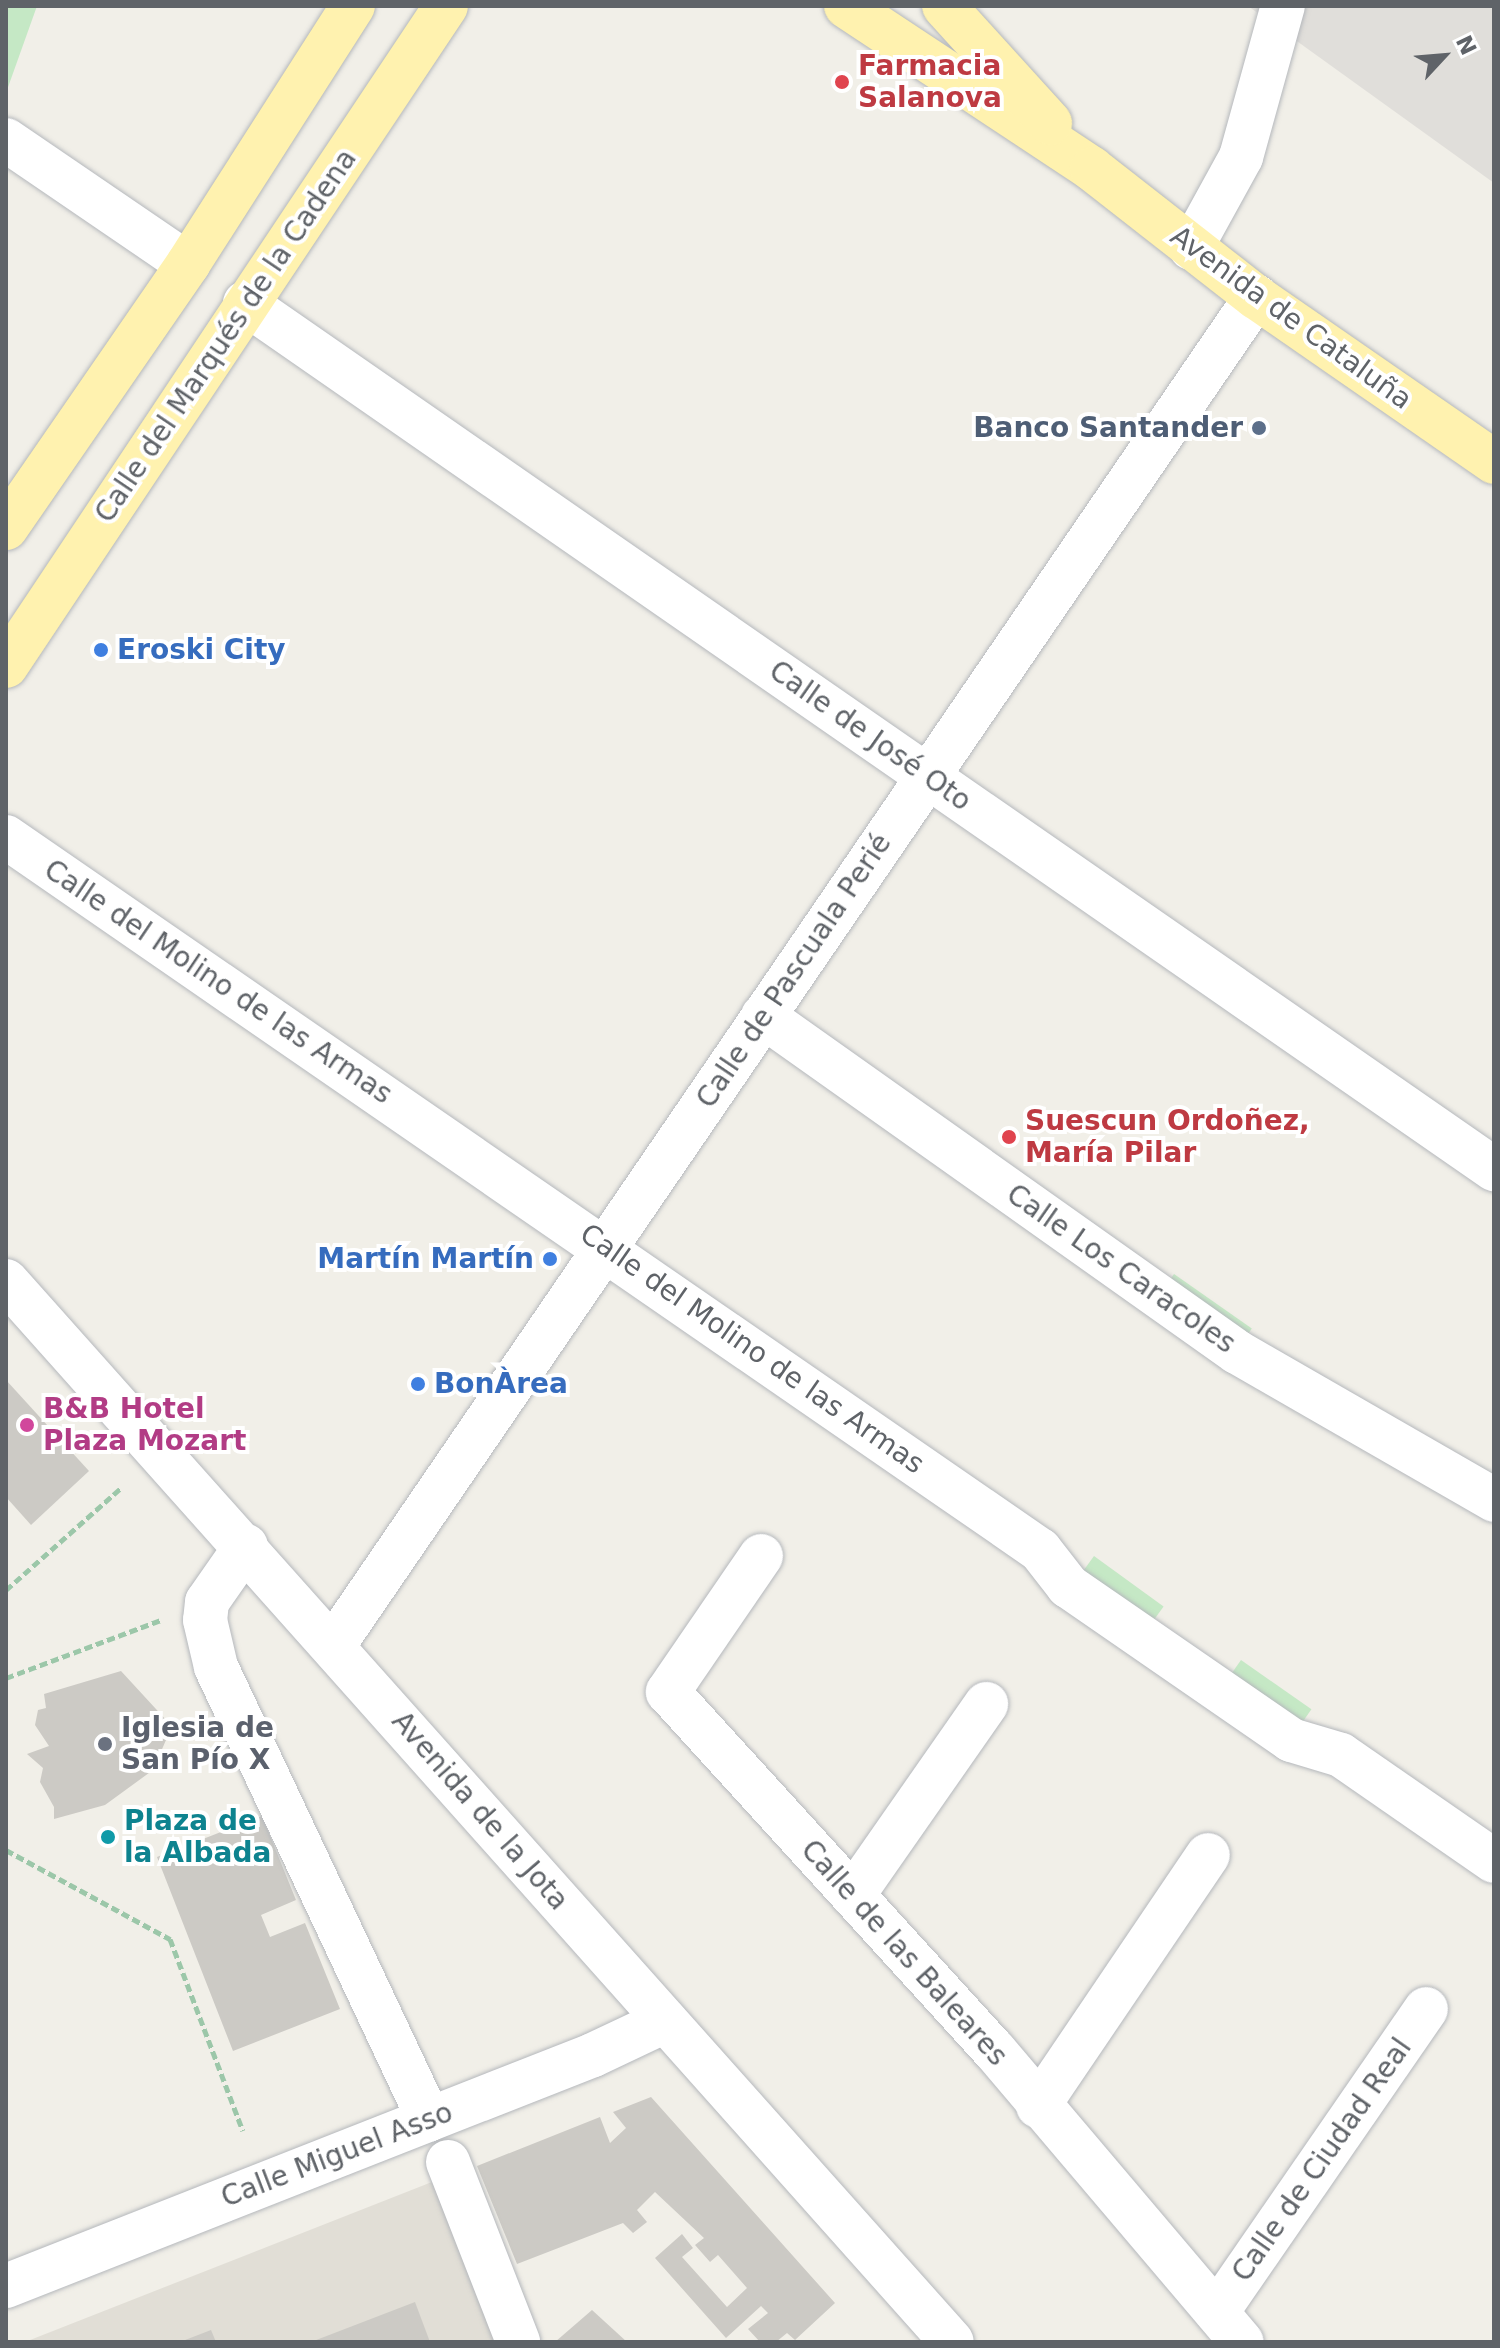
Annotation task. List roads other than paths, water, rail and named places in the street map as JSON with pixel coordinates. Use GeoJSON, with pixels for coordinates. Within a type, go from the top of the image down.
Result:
{"type":"FeatureCollection","features":[{"type":"Feature","properties":{"kind":"main road"},"geometry":{"type":"LineString","coordinates":[[6,528],[188,264],[353,6]]}},
{"type":"Feature","properties":{"kind":"main road","name":"Calle del Marqués de la Cadena"},"geometry":{"type":"LineString","coordinates":[[6,666],[245,303],[446,6]]}},
{"type":"Feature","properties":{"kind":"main road","name":"Avenida de Cataluña"},"geometry":{"type":"LineString","coordinates":[[846,6],[1092,169],[1256,297],[1494,462]]}},
{"type":"Feature","properties":{"kind":"main road","name":"Avenida de Cataluña"},"geometry":{"type":"LineString","coordinates":[[944,6],[1092,169]]}},
{"type":"Feature","properties":{"kind":"street"},"geometry":{"type":"LineString","coordinates":[[1191,248],[1241,157],[1283,6]]}},
{"type":"Feature","properties":{"kind":"street"},"geometry":{"type":"LineString","coordinates":[[6,140],[188,264]]}},
{"type":"Feature","properties":{"kind":"street","name":"Calle de Pascuala Perié"},"geometry":{"type":"LineString","coordinates":[[333,1646],[1256,297]]}},
{"type":"Feature","properties":{"kind":"street","name":"Calle de José Oto"},"geometry":{"type":"LineString","coordinates":[[245,303],[1494,1169]]}},
{"type":"Feature","properties":{"kind":"street","name":"Calle del Molino de las Armas"},"geometry":{"type":"LineString","coordinates":[[6,837],[605,1247],[1040,1550],[1068,1586],[1278,1731],[1341,1755],[1494,1861]]}},
{"type":"Feature","properties":{"kind":"street","name":"Calle Los Caracoles"},"geometry":{"type":"LineString","coordinates":[[763,1016],[1237,1352],[1494,1500]]}},
{"type":"Feature","properties":{"kind":"street","name":"Avenida de la Jota"},"geometry":{"type":"LineString","coordinates":[[6,1281],[246,1546],[952,2342]]}},
{"type":"Feature","properties":{"kind":"street"},"geometry":{"type":"LineString","coordinates":[[246,1546],[207,1602],[205,1620],[216,1667],[429,2119]]}},
{"type":"Feature","properties":{"kind":"street","name":"Calle de las Baleares"},"geometry":{"type":"LineString","coordinates":[[761,1556],[668,1692],[994,2050],[1038,2106],[1230,2327]]}},
{"type":"Feature","properties":{"kind":"street"},"geometry":{"type":"LineString","coordinates":[[853,1895],[986,1704]]}},
{"type":"Feature","properties":{"kind":"street"},"geometry":{"type":"LineString","coordinates":[[1038,2106],[1208,1855]]}},
{"type":"Feature","properties":{"kind":"street","name":"Calle de Ciudad Real"},"geometry":{"type":"LineString","coordinates":[[1230,2327],[1426,2009]]}},
{"type":"Feature","properties":{"kind":"street","name":"Calle Miguel Asso"},"geometry":{"type":"LineString","coordinates":[[6,2286],[602,2052],[665,2021]]}},
{"type":"Feature","properties":{"kind":"street"},"geometry":{"type":"LineString","coordinates":[[448,2162],[518,2342]]}},
{"type":"Feature","properties":{"kind":"place","name":"Farmacia Salanova"},"geometry":{"type":"Point","coordinates":[842,82]}},
{"type":"Feature","properties":{"kind":"place","name":"Banco Santander"},"geometry":{"type":"Point","coordinates":[1259,428]}},
{"type":"Feature","properties":{"kind":"place","name":"Eroski City"},"geometry":{"type":"Point","coordinates":[101,650]}},
{"type":"Feature","properties":{"kind":"place","name":"Suescun Ordoñez, María Pilar"},"geometry":{"type":"Point","coordinates":[1009,1137]}},
{"type":"Feature","properties":{"kind":"place","name":"Martín Martín"},"geometry":{"type":"Point","coordinates":[550,1259]}},
{"type":"Feature","properties":{"kind":"place","name":"BonÀrea"},"geometry":{"type":"Point","coordinates":[418,1384]}},
{"type":"Feature","properties":{"kind":"place","name":"B&B Hotel Plaza Mozart"},"geometry":{"type":"Point","coordinates":[27,1425]}},
{"type":"Feature","properties":{"kind":"place","name":"Iglesia de San Pío X"},"geometry":{"type":"Point","coordinates":[105,1744]}},
{"type":"Feature","properties":{"kind":"place","name":"Plaza de la Albada"},"geometry":{"type":"Point","coordinates":[108,1837]}}]}
